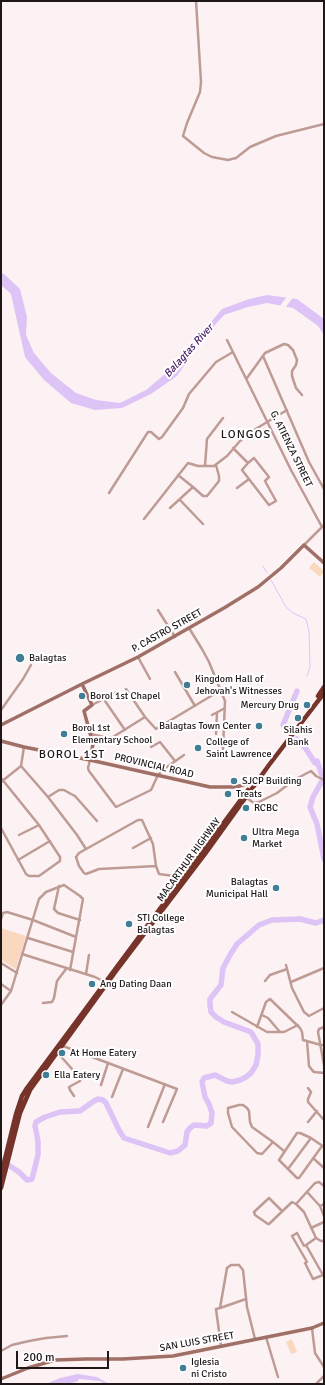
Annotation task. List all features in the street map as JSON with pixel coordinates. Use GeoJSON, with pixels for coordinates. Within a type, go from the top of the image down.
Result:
{"type":"FeatureCollection","features":[{"type":"Feature","properties":{"kind":"highway","name":"MACARTHUR HIGHWAY"},"geometry":{"type":"LineString","coordinates":[[1,1188],[16,1114],[22,1096],[245,797],[324,687]]}},
{"type":"Feature","properties":{"kind":"highway","name":"MACARTHUR HIGHWAY"},"geometry":{"type":"LineString","coordinates":[[292,732],[324,693]]}},
{"type":"Feature","properties":{"kind":"street"},"geometry":{"type":"LineString","coordinates":[[196,1],[201,82],[200,92],[183,136],[204,154],[212,158],[228,160],[236,158],[250,147],[276,136],[324,124]]}},
{"type":"Feature","properties":{"kind":"street","name":"G. ATIENZA STREET"},"geometry":{"type":"LineString","coordinates":[[227,340],[291,470],[323,526]]}},
{"type":"Feature","properties":{"kind":"street"},"geometry":{"type":"LineString","coordinates":[[247,378],[267,351],[284,344],[292,347],[297,363],[292,369],[292,376],[296,388],[302,396]]}},
{"type":"Feature","properties":{"kind":"street"},"geometry":{"type":"LineString","coordinates":[[109,494],[148,432],[151,432],[159,439],[162,437],[184,408],[189,394],[216,362],[233,352]]}},
{"type":"Feature","properties":{"kind":"street"},"geometry":{"type":"LineString","coordinates":[[263,356],[309,462],[324,489]]}},
{"type":"Feature","properties":{"kind":"street"},"geometry":{"type":"LineString","coordinates":[[144,519],[189,462],[198,466],[216,465],[227,456],[245,436],[287,410]]}},
{"type":"Feature","properties":{"kind":"street"},"geometry":{"type":"LineString","coordinates":[[205,466],[207,439],[223,418]]}},
{"type":"Feature","properties":{"kind":"street"},"geometry":{"type":"LineString","coordinates":[[234,448],[248,463]]}},
{"type":"Feature","properties":{"kind":"street"},"geometry":{"type":"LineString","coordinates":[[254,458],[269,476],[265,481],[276,500],[269,505],[248,479],[242,470],[254,458]]}},
{"type":"Feature","properties":{"kind":"street"},"geometry":{"type":"LineString","coordinates":[[178,475],[203,496],[206,496],[219,481],[216,465]]}},
{"type":"Feature","properties":{"kind":"street"},"geometry":{"type":"LineString","coordinates":[[237,488],[248,479]]}},
{"type":"Feature","properties":{"kind":"street"},"geometry":{"type":"LineString","coordinates":[[170,508],[193,487]]}},
{"type":"Feature","properties":{"kind":"street"},"geometry":{"type":"LineString","coordinates":[[179,500],[203,524]]}},
{"type":"Feature","properties":{"kind":"street","name":"P. CASTRO STREET"},"geometry":{"type":"LineString","coordinates":[[1,725],[138,657],[175,637],[258,587],[281,568],[323,526]]}},
{"type":"Feature","properties":{"kind":"street"},"geometry":{"type":"LineString","coordinates":[[304,544],[324,563]]}},
{"type":"Feature","properties":{"kind":"street"},"geometry":{"type":"LineString","coordinates":[[158,610],[175,637]]}},
{"type":"Feature","properties":{"kind":"street"},"geometry":{"type":"LineString","coordinates":[[189,628],[202,649],[225,701],[223,749]]}},
{"type":"Feature","properties":{"kind":"street"},"geometry":{"type":"LineString","coordinates":[[138,657],[150,679]]}},
{"type":"Feature","properties":{"kind":"street"},"geometry":{"type":"LineString","coordinates":[[1,710],[31,665]]}},
{"type":"Feature","properties":{"kind":"street"},"geometry":{"type":"LineString","coordinates":[[175,672],[195,706]]}},
{"type":"Feature","properties":{"kind":"street"},"geometry":{"type":"LineString","coordinates":[[82,684],[92,705]]}},
{"type":"Feature","properties":{"kind":"street"},"geometry":{"type":"LineString","coordinates":[[126,689],[154,729],[157,729],[221,690]]}},
{"type":"Feature","properties":{"kind":"street"},"geometry":{"type":"LineString","coordinates":[[117,692],[103,698],[84,710],[93,744],[88,770],[116,807],[151,790],[158,775],[184,755]]}},
{"type":"Feature","properties":{"kind":"street"},"geometry":{"type":"LineString","coordinates":[[103,698],[125,730]]}},
{"type":"Feature","properties":{"kind":"street"},"geometry":{"type":"LineString","coordinates":[[212,715],[225,707]]}},
{"type":"Feature","properties":{"kind":"street"},"geometry":{"type":"LineString","coordinates":[[216,734],[217,713]]}},
{"type":"Feature","properties":{"kind":"street"},"geometry":{"type":"LineString","coordinates":[[91,734],[110,738],[145,717]]}},
{"type":"Feature","properties":{"kind":"street","name":"PROVINCIAL ROAD"},"geometry":{"type":"LineString","coordinates":[[1,741],[210,787],[236,786],[255,782]]}},
{"type":"Feature","properties":{"kind":"street"},"geometry":{"type":"LineString","coordinates":[[152,747],[160,742],[175,761]]}},
{"type":"Feature","properties":{"kind":"street"},"geometry":{"type":"LineString","coordinates":[[1,828],[28,876],[39,876],[58,864],[61,859],[39,825],[2,780],[21,766],[24,747]]}},
{"type":"Feature","properties":{"kind":"street"},"geometry":{"type":"LineString","coordinates":[[21,766],[48,797],[86,849]]}},
{"type":"Feature","properties":{"kind":"street"},"geometry":{"type":"LineString","coordinates":[[245,797],[254,802],[259,802],[277,793],[294,780],[311,771],[318,778],[323,780]]}},
{"type":"Feature","properties":{"kind":"street"},"geometry":{"type":"LineString","coordinates":[[48,797],[59,790],[64,790],[75,796],[96,821]]}},
{"type":"Feature","properties":{"kind":"street"},"geometry":{"type":"LineString","coordinates":[[156,866],[98,869],[86,874],[79,866],[76,857],[79,853],[86,849],[138,820],[142,820],[151,838],[159,874],[172,875],[183,880]]}},
{"type":"Feature","properties":{"kind":"street"},"geometry":{"type":"LineString","coordinates":[[19,835],[39,825]]}},
{"type":"Feature","properties":{"kind":"street"},"geometry":{"type":"LineString","coordinates":[[1,840],[5,837]]}},
{"type":"Feature","properties":{"kind":"street"},"geometry":{"type":"LineString","coordinates":[[133,848],[151,838]]}},
{"type":"Feature","properties":{"kind":"street"},"geometry":{"type":"LineString","coordinates":[[18,860],[50,841]]}},
{"type":"Feature","properties":{"kind":"street"},"geometry":{"type":"LineString","coordinates":[[59,886],[54,909],[58,912],[80,920]]}},
{"type":"Feature","properties":{"kind":"street"},"geometry":{"type":"LineString","coordinates":[[1,1005],[11,991],[39,899],[42,895],[59,886],[66,886],[82,898],[80,920],[70,970]]}},
{"type":"Feature","properties":{"kind":"street"},"geometry":{"type":"LineString","coordinates":[[1,919],[3,913],[7,912],[33,920],[76,937]]}},
{"type":"Feature","properties":{"kind":"street"},"geometry":{"type":"LineString","coordinates":[[28,938],[73,952]]}},
{"type":"Feature","properties":{"kind":"street"},"geometry":{"type":"LineString","coordinates":[[22,954],[86,974],[106,983]]}},
{"type":"Feature","properties":{"kind":"street"},"geometry":{"type":"LineString","coordinates":[[86,974],[89,956]]}},
{"type":"Feature","properties":{"kind":"street"},"geometry":{"type":"LineString","coordinates":[[1,963],[17,974]]}},
{"type":"Feature","properties":{"kind":"street"},"geometry":{"type":"LineString","coordinates":[[286,966],[295,995],[304,1012],[308,1016],[324,1008]]}},
{"type":"Feature","properties":{"kind":"street"},"geometry":{"type":"LineString","coordinates":[[291,982],[324,968]]}},
{"type":"Feature","properties":{"kind":"street"},"geometry":{"type":"LineString","coordinates":[[43,1003],[52,1002],[57,981],[66,969]]}},
{"type":"Feature","properties":{"kind":"street"},"geometry":{"type":"LineString","coordinates":[[265,981],[270,975],[287,969]]}},
{"type":"Feature","properties":{"kind":"street"},"geometry":{"type":"LineString","coordinates":[[1,984],[11,991]]}},
{"type":"Feature","properties":{"kind":"street"},"geometry":{"type":"LineString","coordinates":[[257,1027],[266,1002],[270,999],[298,1025],[301,1029],[303,1040],[323,1045]]}},
{"type":"Feature","properties":{"kind":"street"},"geometry":{"type":"LineString","coordinates":[[232,1012],[267,1032],[280,1032],[298,1025]]}},
{"type":"Feature","properties":{"kind":"street"},"geometry":{"type":"LineString","coordinates":[[262,1014],[268,1018],[280,1032]]}},
{"type":"Feature","properties":{"kind":"street"},"geometry":{"type":"LineString","coordinates":[[307,1041],[309,1066],[317,1073],[324,1073],[323,1045],[318,1032],[319,1029],[324,1027]]}},
{"type":"Feature","properties":{"kind":"street"},"geometry":{"type":"LineString","coordinates":[[60,1045],[177,1089],[163,1122]]}},
{"type":"Feature","properties":{"kind":"street"},"geometry":{"type":"LineString","coordinates":[[56,1051],[80,1078],[80,1081],[69,1087],[74,1096]]}},
{"type":"Feature","properties":{"kind":"street"},"geometry":{"type":"LineString","coordinates":[[101,1085],[108,1063]]}},
{"type":"Feature","properties":{"kind":"street"},"geometry":{"type":"LineString","coordinates":[[112,1097],[123,1069]]}},
{"type":"Feature","properties":{"kind":"street"},"geometry":{"type":"LineString","coordinates":[[148,1128],[165,1084]]}},
{"type":"Feature","properties":{"kind":"street"},"geometry":{"type":"LineString","coordinates":[[308,1088],[311,1092],[307,1101],[324,1120]]}},
{"type":"Feature","properties":{"kind":"street"},"geometry":{"type":"LineString","coordinates":[[273,1142],[262,1154],[257,1153],[232,1128],[228,1108],[243,1105],[247,1108],[252,1127],[273,1142],[284,1151]]}},
{"type":"Feature","properties":{"kind":"street"},"geometry":{"type":"LineString","coordinates":[[308,1122],[317,1112]]}},
{"type":"Feature","properties":{"kind":"street"},"geometry":{"type":"LineString","coordinates":[[296,1133],[300,1133],[311,1138],[323,1146],[299,1178],[297,1178],[279,1160],[296,1133]]}},
{"type":"Feature","properties":{"kind":"street"},"geometry":{"type":"LineString","coordinates":[[288,1169],[311,1138]]}},
{"type":"Feature","properties":{"kind":"street"},"geometry":{"type":"LineString","coordinates":[[313,1158],[324,1168]]}},
{"type":"Feature","properties":{"kind":"street"},"geometry":{"type":"LineString","coordinates":[[296,1204],[317,1182],[324,1186]]}},
{"type":"Feature","properties":{"kind":"street"},"geometry":{"type":"LineString","coordinates":[[307,1192],[320,1206],[324,1216]]}},
{"type":"Feature","properties":{"kind":"street"},"geometry":{"type":"LineString","coordinates":[[282,1212],[269,1198],[254,1212],[255,1215],[267,1224],[282,1212],[291,1203],[296,1204],[304,1212],[316,1238],[324,1241]]}},
{"type":"Feature","properties":{"kind":"street"},"geometry":{"type":"LineString","coordinates":[[320,1206],[324,1204]]}},
{"type":"Feature","properties":{"kind":"street"},"geometry":{"type":"LineString","coordinates":[[311,1228],[324,1222]]}},
{"type":"Feature","properties":{"kind":"street"},"geometry":{"type":"LineString","coordinates":[[297,1233],[304,1246],[306,1245],[323,1275],[312,1280],[305,1263],[307,1262],[292,1236],[297,1233]]}},
{"type":"Feature","properties":{"kind":"street"},"geometry":{"type":"LineString","coordinates":[[306,1245],[316,1238]]}},
{"type":"Feature","properties":{"kind":"street"},"geometry":{"type":"LineString","coordinates":[[220,1308],[227,1268],[231,1265],[239,1265],[243,1270],[247,1308],[255,1339]]}},
{"type":"Feature","properties":{"kind":"street"},"geometry":{"type":"LineString","coordinates":[[221,1346],[216,1309],[246,1299]]}},
{"type":"Feature","properties":{"kind":"street","name":"SAN LUIS STREET"},"geometry":{"type":"LineString","coordinates":[[1,1379],[28,1368],[55,1360],[86,1358],[123,1359],[169,1356],[312,1328],[324,1323]]}},
{"type":"Feature","properties":{"kind":"street"},"geometry":{"type":"LineString","coordinates":[[312,1328],[316,1353],[324,1367]]}},
{"type":"Feature","properties":{"kind":"street"},"geometry":{"type":"LineString","coordinates":[[1,1351],[12,1345],[29,1341],[67,1336]]}},
{"type":"Feature","properties":{"kind":"street"},"geometry":{"type":"LineString","coordinates":[[266,1337],[278,1377]]}},
{"type":"Feature","properties":{"kind":"street"},"geometry":{"type":"LineString","coordinates":[[316,1384],[324,1376]]}},
{"type":"Feature","properties":{"kind":"shaded area"},"geometry":{"type":"Polygon","coordinates":[[[314,562],[324,571],[320,577],[309,568],[314,562]]]}},
{"type":"Feature","properties":{"kind":"shaded area"},"geometry":{"type":"Polygon","coordinates":[[[1,928],[26,936],[16,969],[1,960],[1,928]]]}},
{"type":"Feature","properties":{"kind":"shaded area"},"geometry":{"type":"Polygon","coordinates":[[[292,1339],[297,1352],[291,1354],[286,1342],[292,1339]]]}},
{"type":"Feature","properties":{"kind":"water","name":"Balagtas River"},"geometry":{"type":"Polygon","coordinates":[[[1,273],[20,289],[27,317],[26,335],[34,353],[51,373],[76,393],[96,400],[120,403],[146,390],[171,369],[222,309],[249,299],[267,295],[297,299],[324,319],[324,335],[318,326],[293,308],[267,303],[248,307],[224,315],[202,339],[177,376],[151,394],[122,408],[95,410],[71,403],[44,380],[25,357],[11,294],[1,285],[1,273]]]}},
{"type":"Feature","properties":{"kind":"water"},"geometry":{"type":"Polygon","coordinates":[[[78,1374],[97,1377],[109,1384],[105,1384],[100,1381],[79,1379],[62,1381],[57,1384],[46,1384],[60,1378],[78,1374]]]}},
{"type":"Feature","properties":{"kind":"pier"},"geometry":{"type":"Polygon","coordinates":[[[288,295],[294,296],[285,308],[279,307],[288,295]]]}},
{"type":"Feature","properties":{"kind":"waterway"},"geometry":{"type":"LineString","coordinates":[[263,566],[267,573]]}},
{"type":"Feature","properties":{"kind":"waterway"},"geometry":{"type":"LineString","coordinates":[[271,580],[286,607],[293,613],[306,619],[309,631],[310,667],[307,676]]}},
{"type":"Feature","properties":{"kind":"waterway"},"geometry":{"type":"LineString","coordinates":[[289,731],[283,725],[297,691]]}},
{"type":"Feature","properties":{"kind":"waterway"},"geometry":{"type":"LineString","coordinates":[[297,739],[315,763],[317,761],[323,779],[313,797],[310,807],[317,824],[324,859]]}},
{"type":"Feature","properties":{"kind":"waterway"},"geometry":{"type":"LineString","coordinates":[[1,1160],[19,1172],[27,1180],[32,1179],[38,1155],[38,1141],[35,1126],[36,1122],[60,1112],[80,1111],[98,1099],[103,1100],[106,1103],[124,1138],[170,1153],[178,1151],[185,1145],[187,1132],[190,1128],[194,1125],[207,1126],[211,1123],[212,1113],[205,1097],[202,1082],[204,1078],[215,1075],[232,1082],[246,1077],[251,1073],[256,1065],[258,1044],[251,1032],[224,1022],[211,1012],[210,999],[221,985],[223,968],[230,955],[237,944],[259,925],[272,920],[300,919],[316,923],[324,920]]}},
{"type":"Feature","properties":{"kind":"waterway"},"geometry":{"type":"LineString","coordinates":[[53,1384],[76,1379]]}},
{"type":"Feature","properties":{"kind":"place","name":"Balagtas"},"geometry":{"type":"Point","coordinates":[20,658]}},
{"type":"Feature","properties":{"kind":"place","name":"Kingdom Hall of Jehovah's Witnesses"},"geometry":{"type":"Point","coordinates":[187,685]}},
{"type":"Feature","properties":{"kind":"place","name":"Borol 1st Chapel"},"geometry":{"type":"Point","coordinates":[82,696]}},
{"type":"Feature","properties":{"kind":"place","name":"Mercury Drug"},"geometry":{"type":"Point","coordinates":[307,705]}},
{"type":"Feature","properties":{"kind":"place","name":"Silahis Bank"},"geometry":{"type":"Point","coordinates":[298,718]}},
{"type":"Feature","properties":{"kind":"place","name":"Balagtas Town Center"},"geometry":{"type":"Point","coordinates":[259,726]}},
{"type":"Feature","properties":{"kind":"place","name":"Borol 1st Elementary School"},"geometry":{"type":"Point","coordinates":[64,734]}},
{"type":"Feature","properties":{"kind":"place","name":"College of Saint Lawrence"},"geometry":{"type":"Point","coordinates":[198,748]}},
{"type":"Feature","properties":{"kind":"place","name":"SJCP Building"},"geometry":{"type":"Point","coordinates":[234,781]}},
{"type":"Feature","properties":{"kind":"place","name":"Treats"},"geometry":{"type":"Point","coordinates":[228,794]}},
{"type":"Feature","properties":{"kind":"place","name":"RCBC"},"geometry":{"type":"Point","coordinates":[246,808]}},
{"type":"Feature","properties":{"kind":"place","name":"Ultra Mega Market"},"geometry":{"type":"Point","coordinates":[244,838]}},
{"type":"Feature","properties":{"kind":"place","name":"Balagtas Municipal Hall"},"geometry":{"type":"Point","coordinates":[276,888]}},
{"type":"Feature","properties":{"kind":"place","name":"STI College Balagtas"},"geometry":{"type":"Point","coordinates":[129,924]}},
{"type":"Feature","properties":{"kind":"place","name":"Ang Dating Daan"},"geometry":{"type":"Point","coordinates":[92,984]}},
{"type":"Feature","properties":{"kind":"place","name":"At Home Eatery"},"geometry":{"type":"Point","coordinates":[62,1053]}},
{"type":"Feature","properties":{"kind":"place","name":"Ella Eatery"},"geometry":{"type":"Point","coordinates":[46,1075]}},
{"type":"Feature","properties":{"kind":"place","name":"Iglesia ni Cristo"},"geometry":{"type":"Point","coordinates":[183,1368]}},
{"type":"Feature","properties":{"kind":"district","name":"LONGOS"},"geometry":{"type":"Point","coordinates":[246,435]}},
{"type":"Feature","properties":{"kind":"district","name":"BOROL 1ST"},"geometry":{"type":"Point","coordinates":[72,755]}}]}
